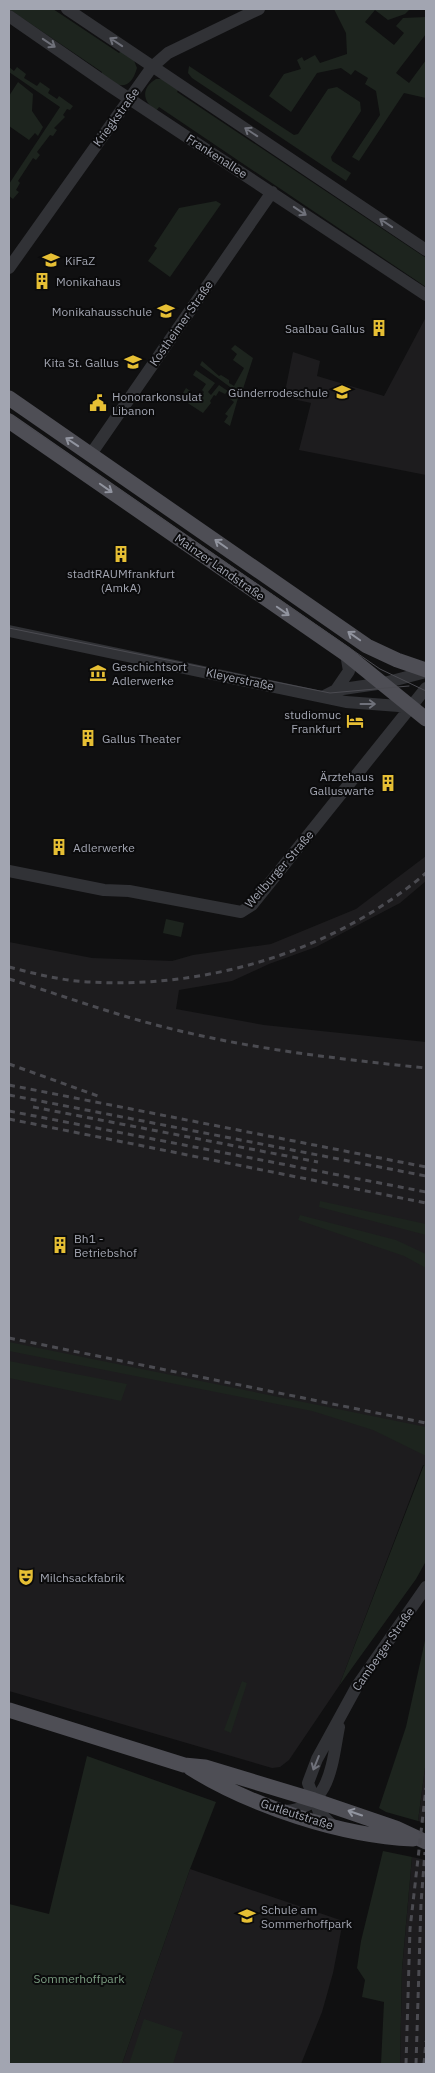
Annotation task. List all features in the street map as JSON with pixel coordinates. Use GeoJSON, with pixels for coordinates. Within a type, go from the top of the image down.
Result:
{"type":"FeatureCollection","features":[{"type":"Feature","properties":{"kind":"main road","name":"Mainzer Landstraße"},"geometry":{"type":"LineString","coordinates":[[9,398],[368,646],[426,671]]}},
{"type":"Feature","properties":{"kind":"main road","name":"Mainzer Landstraße"},"geometry":{"type":"LineString","coordinates":[[9,421],[346,654],[426,719]]}},
{"type":"Feature","properties":{"kind":"main road","name":"Gutleutstraße"},"geometry":{"type":"LineString","coordinates":[[9,1710],[184,1765],[239,1794],[333,1826],[382,1838],[422,1841]]}},
{"type":"Feature","properties":{"kind":"main road","name":"Gutleutstraße"},"geometry":{"type":"LineString","coordinates":[[184,1765],[205,1767],[314,1800],[396,1828],[422,1841]]}},
{"type":"Feature","properties":{"kind":"main road"},"geometry":{"type":"LineString","coordinates":[[239,1794],[236,1791],[240,1784],[253,1781]]}},
{"type":"Feature","properties":{"kind":"street"},"geometry":{"type":"LineString","coordinates":[[67,9],[426,250]]}},
{"type":"Feature","properties":{"kind":"street","name":"Kriegkstraße"},"geometry":{"type":"LineString","coordinates":[[9,268],[152,66],[168,53],[259,9]]}},
{"type":"Feature","properties":{"kind":"street","name":"Frankenallee"},"geometry":{"type":"LineString","coordinates":[[9,16],[426,295]]}},
{"type":"Feature","properties":{"kind":"street","name":"Kostheimer Straße"},"geometry":{"type":"LineString","coordinates":[[91,454],[272,192]]}},
{"type":"Feature","properties":{"kind":"street","name":"Kleyerstraße"},"geometry":{"type":"LineString","coordinates":[[9,631],[330,693],[352,703],[412,707]]}},
{"type":"Feature","properties":{"kind":"street"},"geometry":{"type":"LineString","coordinates":[[330,693],[348,670],[346,654]]}},
{"type":"Feature","properties":{"kind":"street","name":"Kleyerstraße"},"geometry":{"type":"LineString","coordinates":[[330,693],[384,683],[426,671]]}},
{"type":"Feature","properties":{"kind":"street","name":"Weilburger Straße"},"geometry":{"type":"LineString","coordinates":[[9,871],[112,892],[129,891],[241,912],[252,905],[426,688]]}},
{"type":"Feature","properties":{"kind":"street","name":"Camberger Straße"},"geometry":{"type":"LineString","coordinates":[[308,1783],[317,1759],[369,1667],[426,1587]]}},
{"type":"Feature","properties":{"kind":"street","name":"Camberger Straße"},"geometry":{"type":"LineString","coordinates":[[326,1788],[342,1712]]}},
{"type":"Feature","properties":{"kind":"street"},"geometry":{"type":"LineString","coordinates":[[295,1794],[305,1789],[308,1783]]}},
{"type":"Feature","properties":{"kind":"street"},"geometry":{"type":"LineString","coordinates":[[308,1783],[319,1812],[333,1826]]}},
{"type":"Feature","properties":{"kind":"street"},"geometry":{"type":"LineString","coordinates":[[286,1811],[305,1807],[326,1788]]}},
{"type":"Feature","properties":{"kind":"street"},"geometry":{"type":"LineString","coordinates":[[326,1788],[327,1800],[331,1806]]}},
{"type":"Feature","properties":{"kind":"shaded area","name":"Günderrodeschule"},"geometry":{"type":"Polygon","coordinates":[[[426,317],[426,475],[299,450],[311,403],[284,397],[293,352],[320,361],[317,376],[384,396],[426,317]]]}},
{"type":"Feature","properties":{"kind":"shaded area"},"geometry":{"type":"Polygon","coordinates":[[[426,856],[426,881],[400,903],[316,947],[269,964],[232,981],[179,990],[176,1009],[264,1025],[426,1042],[426,1466],[423,1465],[339,1686],[289,1760],[280,1767],[272,1768],[9,1691],[9,942],[92,958],[172,961],[193,955],[271,944],[356,909],[426,856]]]}},
{"type":"Feature","properties":{"kind":"shaded area"},"geometry":{"type":"Polygon","coordinates":[[[426,1760],[426,1823],[418,1821],[426,1760]]]}},
{"type":"Feature","properties":{"kind":"shaded area"},"geometry":{"type":"Polygon","coordinates":[[[412,1857],[426,1860],[426,2064],[400,2064],[402,1969],[412,1857]]]}},
{"type":"Feature","properties":{"kind":"shaded area"},"geometry":{"type":"Polygon","coordinates":[[[190,1869],[343,1921],[333,1973],[322,2012],[301,2064],[122,2064],[190,1869]]]}},
{"type":"Feature","properties":{"kind":"green space"},"geometry":{"type":"Polygon","coordinates":[[[9,9],[53,9],[119,53],[122,50],[133,58],[137,68],[134,76],[131,81],[123,85],[107,80],[101,76],[102,72],[9,9]]]}},
{"type":"Feature","properties":{"kind":"green space"},"geometry":{"type":"Polygon","coordinates":[[[334,9],[410,9],[405,14],[388,20],[375,10],[365,22],[394,45],[404,33],[396,26],[403,18],[426,17],[426,34],[396,73],[409,83],[426,60],[426,98],[404,93],[359,161],[352,157],[380,115],[376,91],[365,84],[368,78],[355,70],[351,75],[341,68],[317,73],[291,112],[269,96],[284,74],[301,69],[297,60],[302,57],[304,61],[315,55],[320,63],[347,54],[346,33],[334,9]]]}},
{"type":"Feature","properties":{"kind":"green space"},"geometry":{"type":"Polygon","coordinates":[[[189,66],[294,135],[298,134],[328,89],[337,87],[360,102],[361,111],[331,157],[332,161],[351,173],[346,181],[192,78],[188,73],[189,66]]]}},
{"type":"Feature","properties":{"kind":"green space"},"geometry":{"type":"Polygon","coordinates":[[[9,67],[14,71],[17,67],[26,74],[24,78],[37,86],[40,82],[50,89],[48,93],[57,99],[59,96],[73,106],[70,110],[67,109],[63,115],[65,117],[54,128],[57,130],[53,136],[50,135],[37,152],[40,155],[36,160],[33,158],[18,181],[20,183],[16,190],[19,192],[13,199],[9,196],[9,184],[60,107],[9,72],[9,67]]]}},
{"type":"Feature","properties":{"kind":"green space"},"geometry":{"type":"Polygon","coordinates":[[[156,79],[165,79],[179,88],[177,92],[426,258],[426,287],[159,107],[156,111],[148,103],[145,95],[148,86],[156,79]]]}},
{"type":"Feature","properties":{"kind":"green space"},"geometry":{"type":"Polygon","coordinates":[[[18,82],[33,94],[32,111],[43,127],[38,136],[35,133],[29,140],[9,126],[9,96],[18,82]]]}},
{"type":"Feature","properties":{"kind":"green space"},"geometry":{"type":"Polygon","coordinates":[[[216,201],[221,204],[170,277],[148,261],[157,248],[154,246],[179,208],[216,201]]]}},
{"type":"Feature","properties":{"kind":"green space"},"geometry":{"type":"Polygon","coordinates":[[[235,345],[253,358],[241,395],[200,365],[202,361],[219,376],[221,375],[229,380],[229,383],[234,386],[244,368],[233,360],[237,354],[231,349],[235,345]]]}},
{"type":"Feature","properties":{"kind":"green space"},"geometry":{"type":"Polygon","coordinates":[[[196,370],[215,383],[208,392],[211,395],[219,385],[238,398],[230,426],[224,422],[228,416],[225,414],[234,402],[230,399],[232,396],[227,392],[225,394],[219,391],[216,396],[214,395],[210,401],[211,403],[203,413],[180,398],[186,388],[193,393],[191,396],[198,401],[204,392],[202,390],[206,384],[193,375],[196,370]]]}},
{"type":"Feature","properties":{"kind":"green space"},"geometry":{"type":"Polygon","coordinates":[[[166,919],[184,923],[181,937],[163,933],[166,919]]]}},
{"type":"Feature","properties":{"kind":"green space"},"geometry":{"type":"Polygon","coordinates":[[[320,1201],[426,1224],[426,1235],[319,1207],[320,1201]]]}},
{"type":"Feature","properties":{"kind":"green space"},"geometry":{"type":"Polygon","coordinates":[[[300,1215],[396,1240],[426,1254],[426,1268],[404,1256],[298,1220],[300,1215]]]}},
{"type":"Feature","properties":{"kind":"green space"},"geometry":{"type":"Polygon","coordinates":[[[9,1342],[426,1427],[426,1456],[373,1430],[312,1411],[9,1351],[9,1342]]]}},
{"type":"Feature","properties":{"kind":"green space"},"geometry":{"type":"Polygon","coordinates":[[[9,1361],[127,1384],[121,1401],[9,1378],[9,1361]]]}},
{"type":"Feature","properties":{"kind":"green space"},"geometry":{"type":"Polygon","coordinates":[[[424,1465],[426,1466],[426,1561],[416,1579],[339,1686],[424,1465]]]}},
{"type":"Feature","properties":{"kind":"green space"},"geometry":{"type":"Polygon","coordinates":[[[426,1636],[426,1760],[418,1821],[386,1812],[379,1808],[406,1727],[426,1636]]]}},
{"type":"Feature","properties":{"kind":"green space"},"geometry":{"type":"Polygon","coordinates":[[[242,1681],[247,1683],[231,1733],[224,1730],[242,1681]]]}},
{"type":"Feature","properties":{"kind":"green space","name":"Sommerhoffpark"},"geometry":{"type":"Polygon","coordinates":[[[87,1756],[216,1802],[190,1869],[122,2064],[9,2064],[9,1904],[49,1914],[87,1756]]]}},
{"type":"Feature","properties":{"kind":"green space"},"geometry":{"type":"Polygon","coordinates":[[[383,1851],[412,1857],[402,1969],[400,2064],[381,2064],[384,2002],[362,1997],[365,1980],[357,1968],[361,1941],[383,1851]]]}},
{"type":"Feature","properties":{"kind":"green space"},"geometry":{"type":"Polygon","coordinates":[[[144,2019],[183,2032],[173,2064],[129,2064],[144,2019]]]}},
{"type":"Feature","properties":{"kind":"tram line"},"geometry":{"type":"LineString","coordinates":[[9,413],[380,669],[426,691]]}},
{"type":"Feature","properties":{"kind":"tram line"},"geometry":{"type":"LineString","coordinates":[[9,628],[330,693],[409,686]]}},
{"type":"Feature","properties":{"kind":"railway"},"geometry":{"type":"LineString","coordinates":[[9,967],[60,979],[91,982],[136,982],[180,979],[225,971],[269,959],[312,943],[352,924],[391,900],[426,873]]}},
{"type":"Feature","properties":{"kind":"railway"},"geometry":{"type":"LineString","coordinates":[[9,979],[125,1016],[196,1035],[294,1052],[426,1068]]}},
{"type":"Feature","properties":{"kind":"railway"},"geometry":{"type":"LineString","coordinates":[[9,1064],[98,1096]]}},
{"type":"Feature","properties":{"kind":"railway"},"geometry":{"type":"LineString","coordinates":[[9,1085],[426,1167]]}},
{"type":"Feature","properties":{"kind":"railway"},"geometry":{"type":"LineString","coordinates":[[9,1095],[426,1176]]}},
{"type":"Feature","properties":{"kind":"railway"},"geometry":{"type":"LineString","coordinates":[[33,1107],[318,1162]]}},
{"type":"Feature","properties":{"kind":"railway"},"geometry":{"type":"LineString","coordinates":[[9,1111],[426,1192]]}},
{"type":"Feature","properties":{"kind":"railway"},"geometry":{"type":"LineString","coordinates":[[9,1119],[426,1203]]}},
{"type":"Feature","properties":{"kind":"railway"},"geometry":{"type":"LineString","coordinates":[[9,1338],[426,1423]]}},
{"type":"Feature","properties":{"kind":"railway"},"geometry":{"type":"LineString","coordinates":[[406,2064],[410,1929],[426,1788]]}},
{"type":"Feature","properties":{"kind":"railway"},"geometry":{"type":"LineString","coordinates":[[416,2064],[421,1903],[425,1852]]}},
{"type":"Feature","properties":{"kind":"railway"},"geometry":{"type":"LineString","coordinates":[[424,2064],[426,2041]]}},
{"type":"Feature","properties":{"kind":"place","name":"KiFaZ"},"geometry":{"type":"Point","coordinates":[51,260]}},
{"type":"Feature","properties":{"kind":"place","name":"Monikahaus"},"geometry":{"type":"Point","coordinates":[42,281]}},
{"type":"Feature","properties":{"kind":"place","name":"Monikahausschule"},"geometry":{"type":"Point","coordinates":[166,311]}},
{"type":"Feature","properties":{"kind":"place","name":"Saalbau Gallus"},"geometry":{"type":"Point","coordinates":[379,328]}},
{"type":"Feature","properties":{"kind":"place","name":"Kita St. Gallus"},"geometry":{"type":"Point","coordinates":[133,362]}},
{"type":"Feature","properties":{"kind":"place","name":"Günderrodeschule"},"geometry":{"type":"Point","coordinates":[342,392]}},
{"type":"Feature","properties":{"kind":"place","name":"Honorarkonsulat Libanon"},"geometry":{"type":"Point","coordinates":[98,403]}},
{"type":"Feature","properties":{"kind":"place","name":"stadtRAUMfrankfurt (AmkA)"},"geometry":{"type":"Point","coordinates":[121,554]}},
{"type":"Feature","properties":{"kind":"place","name":"Geschichtsort Adlerwerke"},"geometry":{"type":"Point","coordinates":[98,673]}},
{"type":"Feature","properties":{"kind":"place","name":"studiomuc Frankfurt"},"geometry":{"type":"Point","coordinates":[355,721]}},
{"type":"Feature","properties":{"kind":"place","name":"Gallus Theater"},"geometry":{"type":"Point","coordinates":[88,738]}},
{"type":"Feature","properties":{"kind":"place","name":"Ärztehaus Galluswarte"},"geometry":{"type":"Point","coordinates":[388,783]}},
{"type":"Feature","properties":{"kind":"place","name":"Adlerwerke"},"geometry":{"type":"Point","coordinates":[59,847]}},
{"type":"Feature","properties":{"kind":"place","name":"Bh1 - Betriebshof"},"geometry":{"type":"Point","coordinates":[60,1245]}},
{"type":"Feature","properties":{"kind":"place","name":"Milchsackfabrik"},"geometry":{"type":"Point","coordinates":[26,1577]}},
{"type":"Feature","properties":{"kind":"place","name":"Schule am Sommerhoffpark"},"geometry":{"type":"Point","coordinates":[247,1916]}}]}
